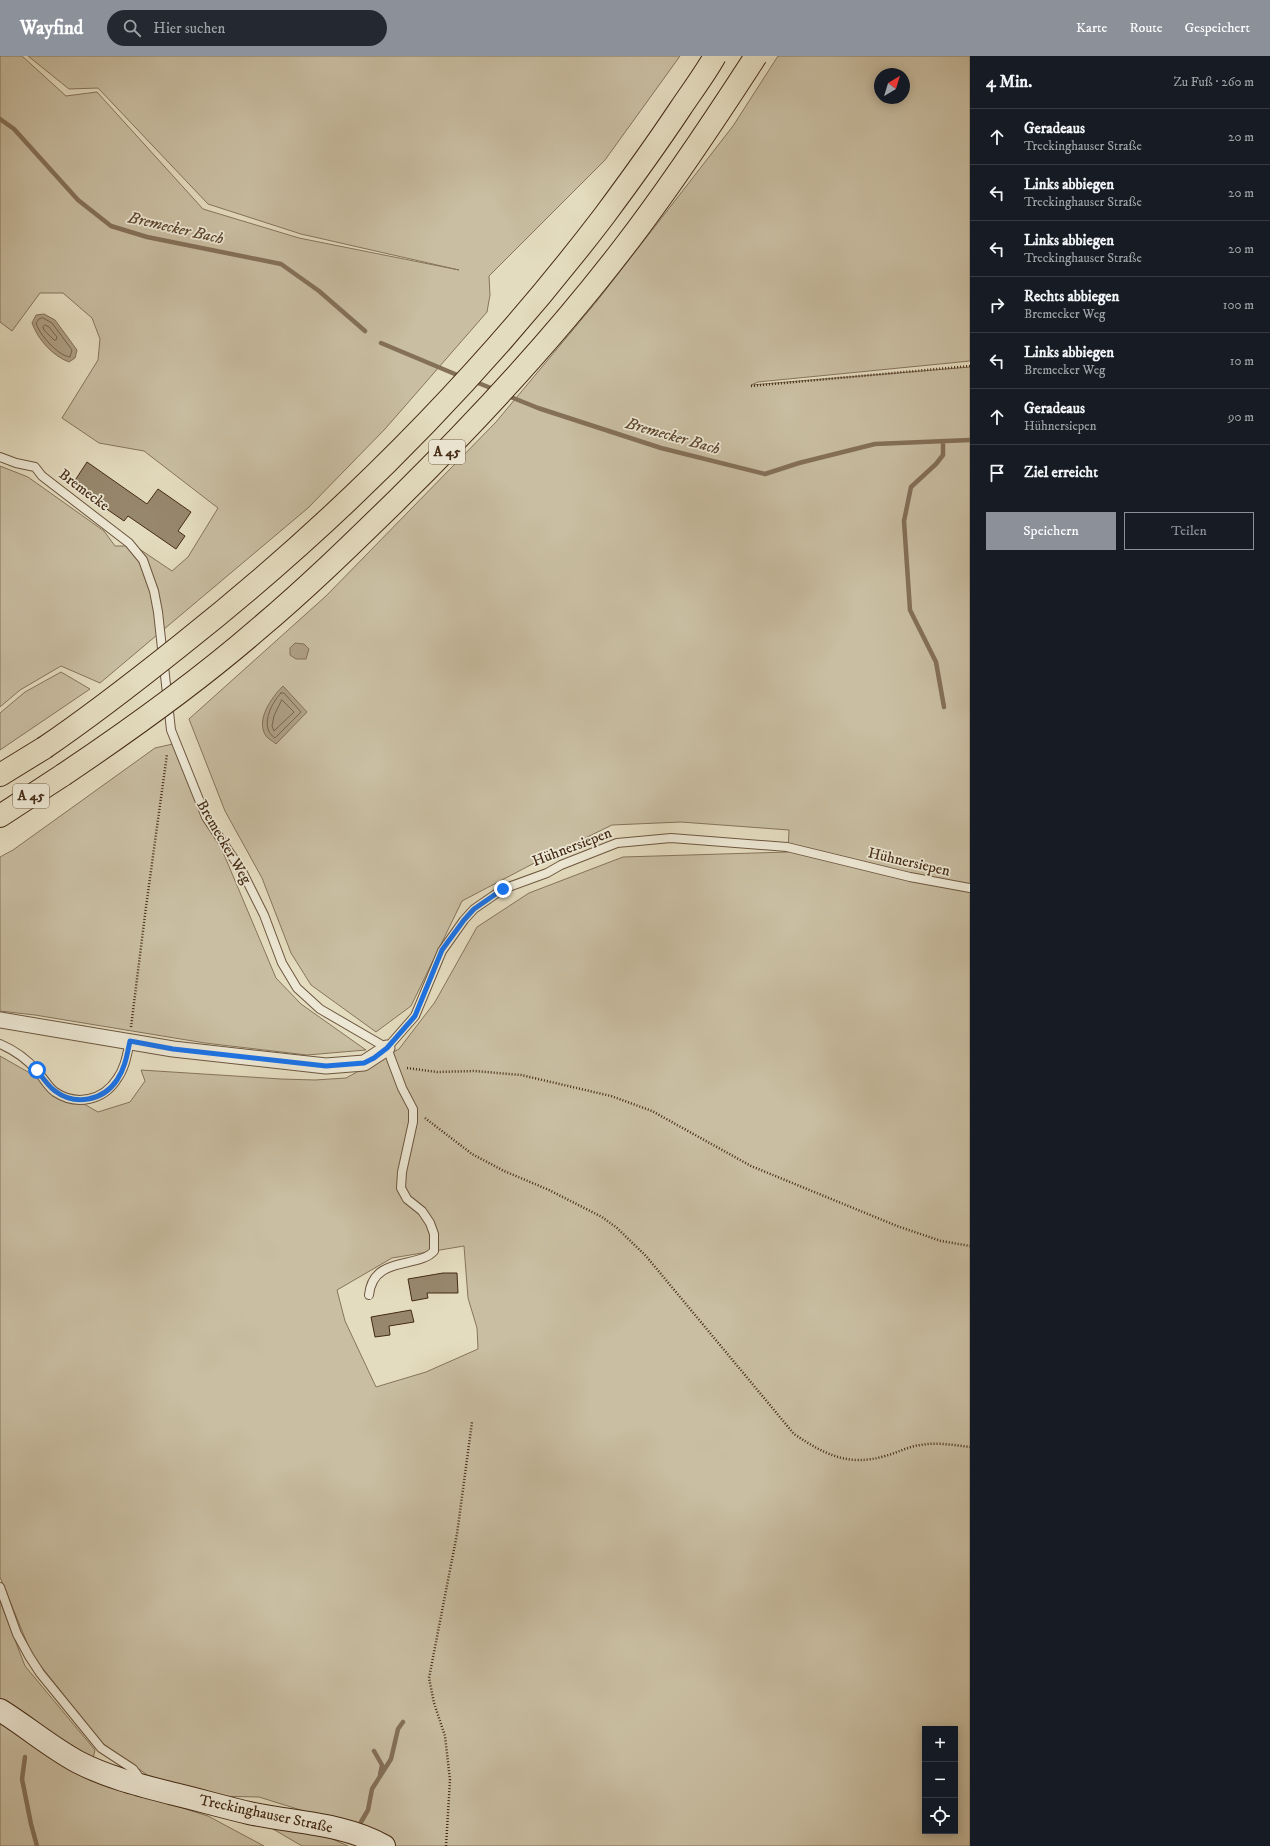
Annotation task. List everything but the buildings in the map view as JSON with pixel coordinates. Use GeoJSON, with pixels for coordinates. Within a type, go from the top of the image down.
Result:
{"type":"FeatureCollection","features":[{"type":"Feature","properties":{"kind":"highway","name":"A 45"},"geometry":{"type":"LineString","coordinates":[[0,775],[44,748],[116,697],[218,616],[307,539],[398,453],[484,362],[565,266],[641,167],[715,56]]}},
{"type":"Feature","properties":{"kind":"highway","name":"A 45"},"geometry":{"type":"LineString","coordinates":[[0,816],[63,775],[168,702],[258,630],[356,541],[450,448],[540,350],[623,248],[701,140],[756,56]]}},
{"type":"Feature","properties":{"kind":"main road","name":"Treckinghauser Straße"},"geometry":{"type":"LineString","coordinates":[[0,1710],[60,1751],[111,1776],[147,1787],[250,1813],[345,1830],[365,1836],[384,1846]]}},
{"type":"Feature","properties":{"kind":"street"},"geometry":{"type":"LineString","coordinates":[[0,1020],[173,1049],[326,1066],[364,1063],[374,1058],[387,1048]]}},
{"type":"Feature","properties":{"kind":"lane","name":"Bremecke"},"geometry":{"type":"LineString","coordinates":[[0,457],[16,463],[35,467],[42,476],[129,543],[143,560]]}},
{"type":"Feature","properties":{"kind":"lane","name":"Bremecker Weg"},"geometry":{"type":"LineString","coordinates":[[143,560],[154,591],[158,612],[171,730],[206,817],[242,872],[264,915],[282,963],[297,988],[320,1009],[387,1048]]}},
{"type":"Feature","properties":{"kind":"lane","name":"Hühnersiepen"},"geometry":{"type":"LineString","coordinates":[[387,1048],[415,1016],[442,950],[474,909],[503,889],[547,873],[561,865],[617,843],[671,838],[787,847],[910,877],[970,888]]}},
{"type":"Feature","properties":{"kind":"lane"},"geometry":{"type":"LineString","coordinates":[[0,1044],[14,1050],[37,1070],[54,1091],[75,1100],[92,1099],[106,1092],[117,1080],[126,1062],[130,1041]]}},
{"type":"Feature","properties":{"kind":"lane"},"geometry":{"type":"LineString","coordinates":[[370,1294],[370,1286],[377,1275],[398,1264],[429,1257],[434,1251],[434,1234],[430,1223],[422,1211],[407,1199],[401,1188],[402,1172],[413,1122],[413,1109],[402,1088],[387,1048]]}},
{"type":"Feature","properties":{"kind":"lane"},"geometry":{"type":"LineString","coordinates":[[0,1587],[17,1634],[40,1673],[101,1748],[133,1769],[147,1787]]}},
{"type":"Feature","properties":{"kind":"path"},"geometry":{"type":"LineString","coordinates":[[751,386],[970,366]]}},
{"type":"Feature","properties":{"kind":"path"},"geometry":{"type":"LineString","coordinates":[[130,1041],[146,907],[171,730]]}},
{"type":"Feature","properties":{"kind":"path"},"geometry":{"type":"LineString","coordinates":[[394,1067],[437,1072],[475,1071],[521,1075],[611,1096],[652,1111],[751,1166],[897,1226],[941,1241],[970,1246]]}},
{"type":"Feature","properties":{"kind":"path"},"geometry":{"type":"LineString","coordinates":[[413,1109],[472,1154],[504,1171],[602,1217],[617,1228],[646,1256],[794,1434],[814,1448],[832,1456],[856,1461],[871,1460],[920,1445],[947,1444],[970,1447]]}},
{"type":"Feature","properties":{"kind":"path"},"geometry":{"type":"LineString","coordinates":[[446,1846],[450,1780],[445,1736],[434,1703],[429,1678],[456,1534],[472,1422]]}},
{"type":"Feature","properties":{"kind":"shaded area"},"geometry":{"type":"Polygon","coordinates":[[[0,56],[22,56],[66,96],[97,92],[203,209],[299,238],[459,270],[301,234],[208,204],[98,88],[69,89],[28,56],[680,56],[605,160],[489,276],[490,295],[487,312],[385,429],[308,508],[100,683],[61,666],[20,690],[0,707],[0,466],[28,477],[104,531],[115,546],[135,546],[172,571],[188,557],[218,508],[144,451],[99,443],[62,418],[98,360],[100,339],[92,318],[63,293],[40,293],[12,331],[0,322],[0,56]]]}},
{"type":"Feature","properties":{"kind":"shaded area"},"geometry":{"type":"Polygon","coordinates":[[[778,56],[970,56],[970,361],[758,382],[751,385],[970,367],[970,1846],[395,1846],[371,1832],[259,1797],[207,1796],[152,1782],[146,1774],[102,1743],[32,1655],[0,1577],[0,1056],[98,1112],[130,1102],[145,1081],[141,1070],[281,1079],[315,1080],[346,1078],[399,1049],[435,1002],[477,927],[529,893],[623,857],[788,852],[789,830],[681,822],[612,825],[542,859],[462,901],[411,1006],[376,1032],[311,985],[291,953],[262,878],[225,811],[189,719],[326,596],[496,422],[597,301],[733,126],[778,56]],[[464,1246],[392,1258],[337,1290],[345,1321],[376,1387],[426,1372],[478,1349],[477,1328],[468,1298],[464,1246]]]}},
{"type":"Feature","properties":{"kind":"shaded area"},"geometry":{"type":"Polygon","coordinates":[[[61,672],[90,689],[0,750],[0,713],[25,692],[61,672]]]}},
{"type":"Feature","properties":{"kind":"shaded area"},"geometry":{"type":"Polygon","coordinates":[[[177,743],[276,978],[301,1004],[366,1050],[307,1055],[205,1043],[35,1015],[0,1011],[0,857],[13,850],[155,748],[177,743]]]}},
{"type":"Feature","properties":{"kind":"shaded area"},"geometry":{"type":"Polygon","coordinates":[[[0,1601],[25,1666],[95,1750],[89,1776],[125,1790],[208,1816],[264,1846],[0,1846],[0,1601]]]}},
{"type":"Feature","properties":{"kind":"shaded area"},"geometry":{"type":"Polygon","coordinates":[[[266,1825],[330,1838],[348,1846],[302,1846],[266,1825]]]}},
{"type":"Feature","properties":{"kind":"water"},"geometry":{"type":"Polygon","coordinates":[[[44,314],[55,320],[77,350],[75,358],[69,362],[52,352],[38,335],[32,323],[36,315],[44,314]]]}},
{"type":"Feature","properties":{"kind":"water"},"geometry":{"type":"Polygon","coordinates":[[[295,643],[304,644],[309,649],[306,659],[296,659],[290,655],[290,648],[295,643]]]}},
{"type":"Feature","properties":{"kind":"water"},"geometry":{"type":"Polygon","coordinates":[[[283,686],[307,712],[276,744],[266,736],[262,723],[266,709],[274,696],[283,686]]]}},
{"type":"Feature","properties":{"kind":"waterway","name":"Bremecker Bach"},"geometry":{"type":"LineString","coordinates":[[0,119],[14,129],[78,200],[111,226],[147,237],[281,264],[319,291],[365,331]]}},
{"type":"Feature","properties":{"kind":"waterway","name":"Bremecker Bach"},"geometry":{"type":"LineString","coordinates":[[381,343],[462,377]]}},
{"type":"Feature","properties":{"kind":"waterway","name":"Bremecker Bach"},"geometry":{"type":"LineString","coordinates":[[473,381],[496,390]]}},
{"type":"Feature","properties":{"kind":"waterway","name":"Bremecker Bach"},"geometry":{"type":"LineString","coordinates":[[506,395],[538,408],[661,448],[765,474],[799,463],[875,444],[970,440]]}},
{"type":"Feature","properties":{"kind":"waterway"},"geometry":{"type":"LineString","coordinates":[[943,441],[943,455],[936,464],[911,487],[904,521],[910,610],[936,662],[944,707]]}},
{"type":"Feature","properties":{"kind":"waterway"},"geometry":{"type":"LineString","coordinates":[[357,1829],[368,1810],[372,1789],[391,1759],[398,1729],[403,1722]]}},
{"type":"Feature","properties":{"kind":"waterway"},"geometry":{"type":"LineString","coordinates":[[374,1751],[382,1765],[380,1775]]}},
{"type":"Feature","properties":{"kind":"waterway"},"geometry":{"type":"LineString","coordinates":[[25,1757],[22,1779],[37,1846]]}},
{"type":"Feature","properties":{"kind":"route"},"geometry":{"type":"LineString","coordinates":[[37,1070],[54,1091],[75,1100],[92,1099],[106,1092],[117,1080],[126,1062],[130,1041],[173,1049],[326,1066],[364,1063],[374,1058],[387,1048],[415,1016],[425,995],[442,950],[464,920],[474,909],[503,889]]}}]}
